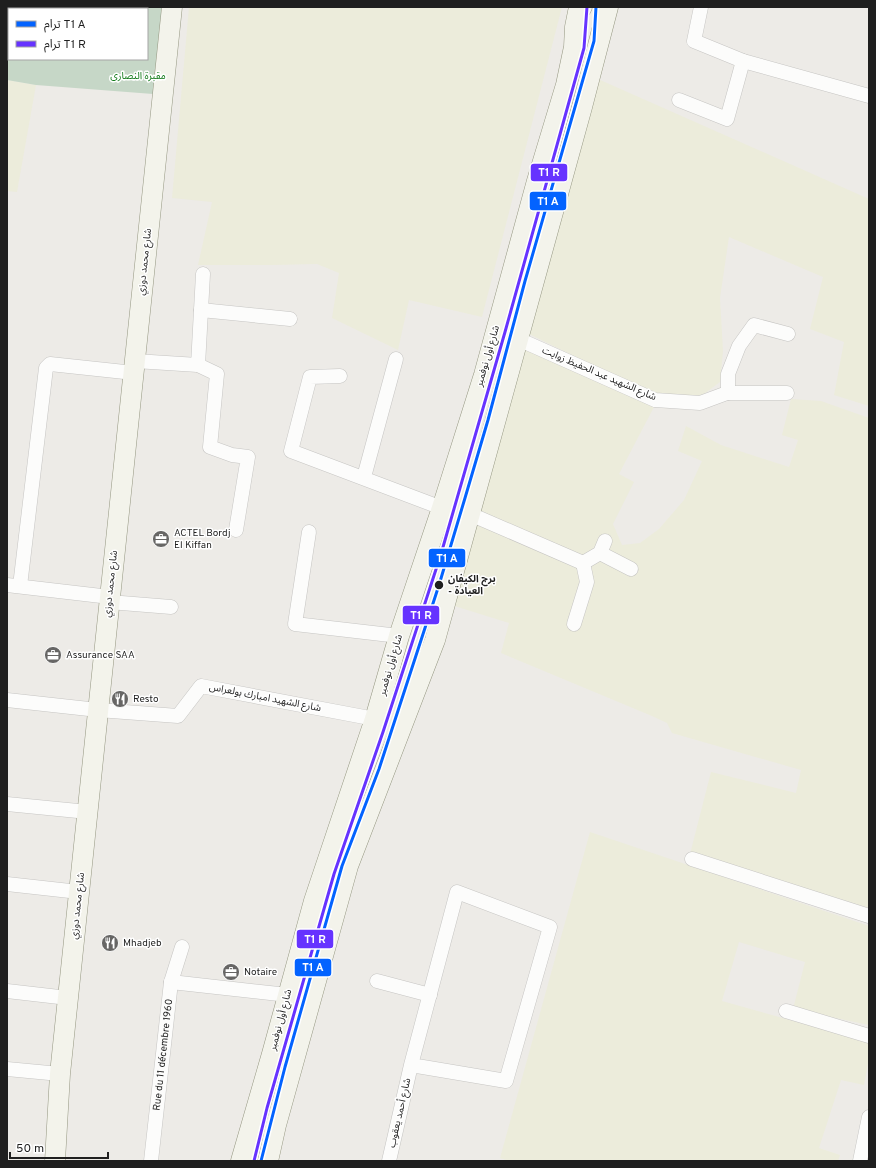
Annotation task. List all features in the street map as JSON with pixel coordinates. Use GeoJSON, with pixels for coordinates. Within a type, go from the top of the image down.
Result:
{"type":"FeatureCollection","features":[{"type":"Feature","properties":{"kind":"main road","name":"شارع محمد دوزي"},"geometry":{"type":"LineString","coordinates":[[55,1161],[60,1074],[172,7]]}},
{"type":"Feature","properties":{"kind":"main road","name":"شارع أول نوفمبر"},"geometry":{"type":"LineString","coordinates":[[241,1161],[314,900],[375,719],[399,636],[442,508],[484,375],[535,188],[566,84],[574,47],[575,27],[578,12],[582,7]]}},
{"type":"Feature","properties":{"kind":"main road"},"geometry":{"type":"LineString","coordinates":[[268,1161],[277,1118],[348,866],[435,640],[582,107],[608,7]]}},
{"type":"Feature","properties":{"kind":"street"},"geometry":{"type":"LineString","coordinates":[[701,7],[694,41],[743,61],[869,96]]}},
{"type":"Feature","properties":{"kind":"street"},"geometry":{"type":"LineString","coordinates":[[679,100],[727,119],[743,61]]}},
{"type":"Feature","properties":{"kind":"street"},"geometry":{"type":"LineString","coordinates":[[198,365],[203,274]]}},
{"type":"Feature","properties":{"kind":"street"},"geometry":{"type":"LineString","coordinates":[[201,310],[290,319]]}},
{"type":"Feature","properties":{"kind":"street"},"geometry":{"type":"LineString","coordinates":[[728,393],[728,374],[739,346],[754,325],[788,334]]}},
{"type":"Feature","properties":{"kind":"street","name":"شارع الشهيد عبد الحفيظ زوايت"},"geometry":{"type":"LineString","coordinates":[[518,339],[655,400],[700,403],[728,393],[787,393]]}},
{"type":"Feature","properties":{"kind":"street"},"geometry":{"type":"LineString","coordinates":[[364,477],[396,359]]}},
{"type":"Feature","properties":{"kind":"street"},"geometry":{"type":"LineString","coordinates":[[171,607],[14,586],[46,368],[50,364],[134,367],[198,365],[217,374],[210,447],[232,455],[248,457],[236,530]]}},
{"type":"Feature","properties":{"kind":"street"},"geometry":{"type":"LineString","coordinates":[[340,376],[310,377],[291,450],[442,508]]}},
{"type":"Feature","properties":{"kind":"street"},"geometry":{"type":"LineString","coordinates":[[470,514],[583,563]]}},
{"type":"Feature","properties":{"kind":"street"},"geometry":{"type":"LineString","coordinates":[[309,532],[295,624],[399,636]]}},
{"type":"Feature","properties":{"kind":"street"},"geometry":{"type":"LineString","coordinates":[[583,563],[602,547],[631,569]]}},
{"type":"Feature","properties":{"kind":"street"},"geometry":{"type":"LineString","coordinates":[[574,624],[587,582],[583,563]]}},
{"type":"Feature","properties":{"kind":"street","name":"شارع الشهيد امبارك بولعراس"},"geometry":{"type":"LineString","coordinates":[[98,710],[178,716],[201,686],[375,719]]}},
{"type":"Feature","properties":{"kind":"street"},"geometry":{"type":"LineString","coordinates":[[7,700],[98,710]]}},
{"type":"Feature","properties":{"kind":"street"},"geometry":{"type":"LineString","coordinates":[[7,804],[88,812]]}},
{"type":"Feature","properties":{"kind":"street"},"geometry":{"type":"LineString","coordinates":[[692,859],[869,916]]}},
{"type":"Feature","properties":{"kind":"street"},"geometry":{"type":"LineString","coordinates":[[7,884],[79,892]]}},
{"type":"Feature","properties":{"kind":"street","name":"شارع أحمد يعقوب"},"geometry":{"type":"LineString","coordinates":[[389,1161],[411,1065],[456,892],[550,927],[506,1081],[411,1065]]}},
{"type":"Feature","properties":{"kind":"street","name":"Rue du 11 décembre 1960"},"geometry":{"type":"LineString","coordinates":[[152,1161],[171,982],[181,949]]}},
{"type":"Feature","properties":{"kind":"street"},"geometry":{"type":"LineString","coordinates":[[377,981],[430,995]]}},
{"type":"Feature","properties":{"kind":"street"},"geometry":{"type":"LineString","coordinates":[[171,982],[288,995]]}},
{"type":"Feature","properties":{"kind":"street"},"geometry":{"type":"LineString","coordinates":[[7,991],[68,998]]}},
{"type":"Feature","properties":{"kind":"street"},"geometry":{"type":"LineString","coordinates":[[786,1011],[869,1036]]}},
{"type":"Feature","properties":{"kind":"street"},"geometry":{"type":"LineString","coordinates":[[7,1069],[60,1074]]}},
{"type":"Feature","properties":{"kind":"street"},"geometry":{"type":"LineString","coordinates":[[860,1161],[869,1117]]}},
{"type":"Feature","properties":{"kind":"green space","name":"مقبرة النصارى"},"geometry":{"type":"Polygon","coordinates":[[[7,7],[165,7],[153,94],[36,85],[7,80],[7,7]]]}},
{"type":"Feature","properties":{"kind":"green space"},"geometry":{"type":"Polygon","coordinates":[[[189,7],[562,7],[482,317],[409,300],[398,350],[332,318],[339,273],[317,264],[198,265],[212,202],[172,198],[189,7]]]}},
{"type":"Feature","properties":{"kind":"green space"},"geometry":{"type":"Polygon","coordinates":[[[598,79],[869,199],[869,406],[834,395],[844,342],[810,329],[823,277],[729,237],[720,298],[723,351],[720,382],[700,397],[655,396],[527,333],[598,79]]]}},
{"type":"Feature","properties":{"kind":"green space"},"geometry":{"type":"Polygon","coordinates":[[[7,80],[36,85],[17,192],[7,191],[7,80]]]}},
{"type":"Feature","properties":{"kind":"green space"},"geometry":{"type":"Polygon","coordinates":[[[522,345],[654,407],[619,474],[634,482],[613,524],[622,545],[640,543],[659,529],[684,500],[702,461],[678,451],[686,426],[721,445],[789,467],[798,440],[782,435],[791,399],[821,401],[869,418],[869,908],[690,854],[711,772],[796,793],[801,770],[672,733],[667,723],[501,653],[509,623],[448,604],[522,345]]]}},
{"type":"Feature","properties":{"kind":"green space"},"geometry":{"type":"Polygon","coordinates":[[[590,832],[869,926],[869,1025],[793,1009],[805,962],[739,942],[722,1001],[854,1038],[869,1044],[869,1058],[864,1085],[841,1080],[819,1148],[840,1155],[838,1161],[509,1161],[500,1158],[590,832]]]}},
{"type":"Feature","properties":{"kind":"transit line"},"geometry":{"type":"LineString","coordinates":[[254,1161],[267,1108],[334,874],[383,732],[441,554],[505,332],[584,48],[587,7]]}},
{"type":"Feature","properties":{"kind":"transit line"},"geometry":{"type":"LineString","coordinates":[[261,1161],[285,1067],[342,866],[379,769],[439,585],[488,420],[525,281],[594,41],[596,7]]}},
{"type":"Feature","properties":{"kind":"place","name":"ACTEL Bordj El Kiffan"},"geometry":{"type":"Point","coordinates":[161,539]}},
{"type":"Feature","properties":{"kind":"place","name":"برج الكيفان - العيادة"},"geometry":{"type":"Point","coordinates":[439,585]}},
{"type":"Feature","properties":{"kind":"place","name":"Assurance SAA"},"geometry":{"type":"Point","coordinates":[53,655]}},
{"type":"Feature","properties":{"kind":"place","name":"Resto"},"geometry":{"type":"Point","coordinates":[120,699]}},
{"type":"Feature","properties":{"kind":"place","name":"Mhadjeb"},"geometry":{"type":"Point","coordinates":[110,943]}},
{"type":"Feature","properties":{"kind":"place","name":"Notaire"},"geometry":{"type":"Point","coordinates":[231,972]}}]}
